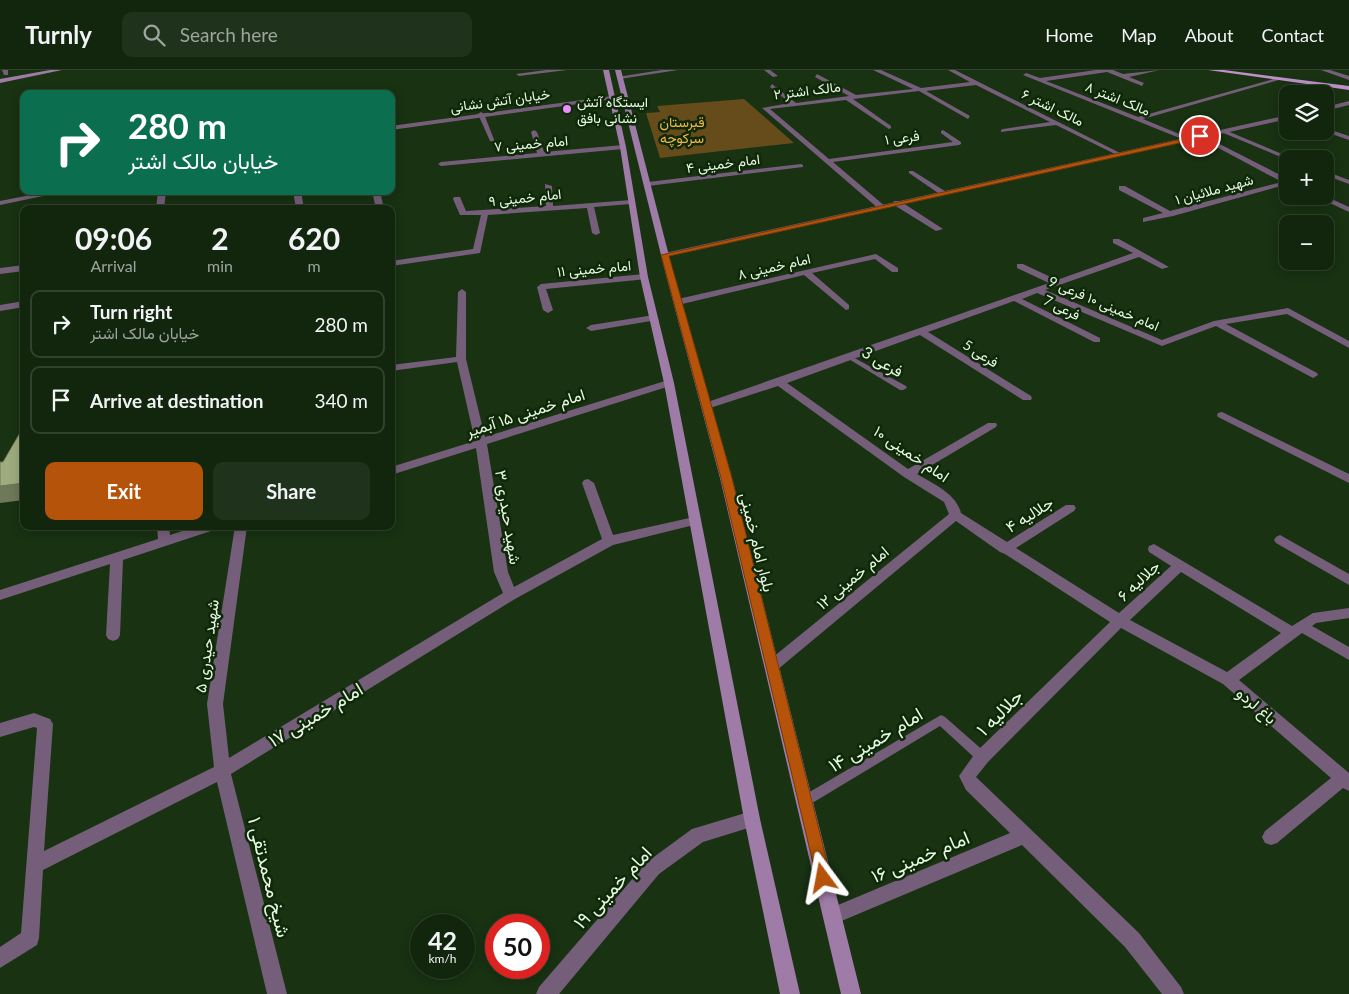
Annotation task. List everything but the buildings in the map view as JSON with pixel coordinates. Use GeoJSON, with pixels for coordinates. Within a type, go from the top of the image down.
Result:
{"type":"FeatureCollection","features":[{"type":"Feature","properties":{"kind":"main road"},"geometry":{"type":"LineString","coordinates":[[4,73],[30,70]]}},
{"type":"Feature","properties":{"kind":"main road"},"geometry":{"type":"LineString","coordinates":[[0,81],[59,70]]}},
{"type":"Feature","properties":{"kind":"main road"},"geometry":{"type":"LineString","coordinates":[[606,70],[622,141],[644,276],[669,383],[752,819],[790,994]]}},
{"type":"Feature","properties":{"kind":"main road"},"geometry":{"type":"LineString","coordinates":[[1211,70],[1349,88]]}},
{"type":"Feature","properties":{"kind":"main road"},"geometry":{"type":"LineString","coordinates":[[1263,70],[1349,82]]}},
{"type":"Feature","properties":{"kind":"main road","name":"بلوار امام خمینی"},"geometry":{"type":"LineString","coordinates":[[619,74],[665,255],[726,478],[851,994]]}},
{"type":"Feature","properties":{"kind":"main road"},"geometry":{"type":"LineString","coordinates":[[618,122],[628,123],[632,120]]}},
{"type":"Feature","properties":{"kind":"main road"},"geometry":{"type":"LineString","coordinates":[[622,141],[631,133],[636,136]]}},
{"type":"Feature","properties":{"kind":"street"},"geometry":{"type":"LineString","coordinates":[[519,74],[564,70]]}},
{"type":"Feature","properties":{"kind":"street"},"geometry":{"type":"LineString","coordinates":[[619,74],[675,70]]}},
{"type":"Feature","properties":{"kind":"street"},"geometry":{"type":"LineString","coordinates":[[767,70],[775,76]]}},
{"type":"Feature","properties":{"kind":"street"},"geometry":{"type":"LineString","coordinates":[[876,70],[919,89],[968,117]]}},
{"type":"Feature","properties":{"kind":"street","name":"مالک اشتر ۶"},"geometry":{"type":"LineString","coordinates":[[951,70],[1119,154]]}},
{"type":"Feature","properties":{"kind":"street"},"geometry":{"type":"LineString","coordinates":[[1107,70],[1142,84]]}},
{"type":"Feature","properties":{"kind":"street","name":"مالک اشتر ۸"},"geometry":{"type":"LineString","coordinates":[[1040,80],[1107,70]]}},
{"type":"Feature","properties":{"kind":"street"},"geometry":{"type":"LineString","coordinates":[[1121,76],[1157,70]]}},
{"type":"Feature","properties":{"kind":"street"},"geometry":{"type":"LineString","coordinates":[[1324,70],[1349,78]]}},
{"type":"Feature","properties":{"kind":"street","name":"مالک اشتر ۸"},"geometry":{"type":"LineString","coordinates":[[1026,75],[1187,139]]}},
{"type":"Feature","properties":{"kind":"street"},"geometry":{"type":"LineString","coordinates":[[817,76],[855,97]]}},
{"type":"Feature","properties":{"kind":"street"},"geometry":{"type":"LineString","coordinates":[[1138,119],[1279,79]]}},
{"type":"Feature","properties":{"kind":"street","name":"مالک اشتر ۲"},"geometry":{"type":"LineString","coordinates":[[882,207],[765,108],[975,82]]}},
{"type":"Feature","properties":{"kind":"street"},"geometry":{"type":"LineString","coordinates":[[772,86],[794,104]]}},
{"type":"Feature","properties":{"kind":"street","name":"خیابان آتش نشانی"},"geometry":{"type":"LineString","coordinates":[[395,127],[482,114],[612,98]]}},
{"type":"Feature","properties":{"kind":"street"},"geometry":{"type":"LineString","coordinates":[[847,98],[888,126]]}},
{"type":"Feature","properties":{"kind":"street"},"geometry":{"type":"LineString","coordinates":[[1334,107],[1347,105]]}},
{"type":"Feature","properties":{"kind":"street"},"geometry":{"type":"LineString","coordinates":[[482,114],[493,140]]}},
{"type":"Feature","properties":{"kind":"street"},"geometry":{"type":"LineString","coordinates":[[665,255],[1279,119]]}},
{"type":"Feature","properties":{"kind":"street"},"geometry":{"type":"LineString","coordinates":[[1003,131],[1057,123]]}},
{"type":"Feature","properties":{"kind":"street"},"geometry":{"type":"LineString","coordinates":[[1223,131],[1279,154]]}},
{"type":"Feature","properties":{"kind":"street"},"geometry":{"type":"LineString","coordinates":[[534,132],[541,154]]}},
{"type":"Feature","properties":{"kind":"street","name":"فرعی ۱"},"geometry":{"type":"LineString","coordinates":[[828,161],[960,143],[944,132]]}},
{"type":"Feature","properties":{"kind":"street"},"geometry":{"type":"LineString","coordinates":[[1334,133],[1349,138]]}},
{"type":"Feature","properties":{"kind":"street"},"geometry":{"type":"LineString","coordinates":[[1200,136],[1279,177]]}},
{"type":"Feature","properties":{"kind":"street","name":"امام خمینی ۷"},"geometry":{"type":"LineString","coordinates":[[441,164],[541,154],[622,141]]}},
{"type":"Feature","properties":{"kind":"street","name":"امام خمینی ۴"},"geometry":{"type":"LineString","coordinates":[[648,184],[800,166]]}},
{"type":"Feature","properties":{"kind":"street"},"geometry":{"type":"LineString","coordinates":[[911,172],[944,193]]}},
{"type":"Feature","properties":{"kind":"street"},"geometry":{"type":"LineString","coordinates":[[1334,176],[1349,182]]}},
{"type":"Feature","properties":{"kind":"street","name":"شهید ملائیان ۱"},"geometry":{"type":"LineString","coordinates":[[1146,220],[1279,184]]}},
{"type":"Feature","properties":{"kind":"street"},"geometry":{"type":"LineString","coordinates":[[548,186],[550,209]]}},
{"type":"Feature","properties":{"kind":"street"},"geometry":{"type":"LineString","coordinates":[[1122,188],[1170,214]]}},
{"type":"Feature","properties":{"kind":"street"},"geometry":{"type":"LineString","coordinates":[[0,203],[43,195]]}},
{"type":"Feature","properties":{"kind":"street"},"geometry":{"type":"LineString","coordinates":[[457,198],[463,213],[485,213]]}},
{"type":"Feature","properties":{"kind":"street","name":"امام خمینی ۹"},"geometry":{"type":"LineString","coordinates":[[395,263],[477,251],[485,213],[631,202]]}},
{"type":"Feature","properties":{"kind":"street"},"geometry":{"type":"LineString","coordinates":[[898,203],[939,229]]}},
{"type":"Feature","properties":{"kind":"street"},"geometry":{"type":"LineString","coordinates":[[1334,203],[1349,210]]}},
{"type":"Feature","properties":{"kind":"street"},"geometry":{"type":"LineString","coordinates":[[590,206],[596,233]]}},
{"type":"Feature","properties":{"kind":"street"},"geometry":{"type":"LineString","coordinates":[[1116,241],[1165,267]]}},
{"type":"Feature","properties":{"kind":"street"},"geometry":{"type":"LineString","coordinates":[[706,406],[779,382],[1139,254]]}},
{"type":"Feature","properties":{"kind":"street","name":"امام خمینی ۸"},"geometry":{"type":"LineString","coordinates":[[678,302],[876,256],[896,270]]}},
{"type":"Feature","properties":{"kind":"street"},"geometry":{"type":"LineString","coordinates":[[1020,266],[1056,283]]}},
{"type":"Feature","properties":{"kind":"street"},"geometry":{"type":"LineString","coordinates":[[0,271],[20,268]]}},
{"type":"Feature","properties":{"kind":"street"},"geometry":{"type":"LineString","coordinates":[[807,273],[846,307]]}},
{"type":"Feature","properties":{"kind":"street","name":"امام خمینی ۱۱"},"geometry":{"type":"LineString","coordinates":[[548,310],[541,286],[644,276]]}},
{"type":"Feature","properties":{"kind":"street","name":"امام خمینی ۱۰ فرعی 9"},"geometry":{"type":"LineString","coordinates":[[1037,290],[1162,343],[1217,324],[1288,311],[1349,345]]}},
{"type":"Feature","properties":{"kind":"street","name":"شهید حیدری ۳"},"geometry":{"type":"LineString","coordinates":[[462,292],[461,359],[481,443],[500,566],[510,594]]}},
{"type":"Feature","properties":{"kind":"street","name":"فرعی 7"},"geometry":{"type":"LineString","coordinates":[[1014,298],[1097,340]]}},
{"type":"Feature","properties":{"kind":"street"},"geometry":{"type":"LineString","coordinates":[[0,308],[20,305]]}},
{"type":"Feature","properties":{"kind":"street"},"geometry":{"type":"LineString","coordinates":[[591,328],[654,318]]}},
{"type":"Feature","properties":{"kind":"street"},"geometry":{"type":"LineString","coordinates":[[1217,324],[1313,375]]}},
{"type":"Feature","properties":{"kind":"street","name":"فرعی 5"},"geometry":{"type":"LineString","coordinates":[[921,332],[1027,398]]}},
{"type":"Feature","properties":{"kind":"street"},"geometry":{"type":"LineString","coordinates":[[395,367],[461,359]]}},
{"type":"Feature","properties":{"kind":"street","name":"امام خمینی ۱۰"},"geometry":{"type":"LineString","coordinates":[[779,382],[908,474],[948,499],[953,506],[955,515],[1005,549],[1120,620],[1228,680]]}},
{"type":"Feature","properties":{"kind":"street","name":"امام خمینی ۱۵ آبمیر"},"geometry":{"type":"LineString","coordinates":[[395,470],[669,383]]}},
{"type":"Feature","properties":{"kind":"street"},"geometry":{"type":"LineString","coordinates":[[1222,415],[1349,479]]}},
{"type":"Feature","properties":{"kind":"street"},"geometry":{"type":"LineString","coordinates":[[908,474],[992,425]]}},
{"type":"Feature","properties":{"kind":"street"},"geometry":{"type":"LineString","coordinates":[[588,483],[609,541]]}},
{"type":"Feature","properties":{"kind":"street","name":"جلالیه ۴"},"geometry":{"type":"LineString","coordinates":[[1005,549],[1070,508]]}},
{"type":"Feature","properties":{"kind":"street","name":"امام خمینی ۱۲"},"geometry":{"type":"LineString","coordinates":[[772,666],[955,515]]}},
{"type":"Feature","properties":{"kind":"street","name":"امام خمینی ۱۷"},"geometry":{"type":"LineString","coordinates":[[34,865],[222,771],[510,594],[609,541],[694,521]]}},
{"type":"Feature","properties":{"kind":"street"},"geometry":{"type":"LineString","coordinates":[[163,530],[164,542]]}},
{"type":"Feature","properties":{"kind":"street"},"geometry":{"type":"LineString","coordinates":[[0,596],[201,530]]}},
{"type":"Feature","properties":{"kind":"street","name":"شهید حیدری ۵"},"geometry":{"type":"LineString","coordinates":[[222,771],[216,704],[240,530]]}},
{"type":"Feature","properties":{"kind":"street"},"geometry":{"type":"LineString","coordinates":[[1280,540],[1349,580]]}},
{"type":"Feature","properties":{"kind":"street"},"geometry":{"type":"LineString","coordinates":[[1154,549],[1297,630],[1349,654]]}},
{"type":"Feature","properties":{"kind":"street"},"geometry":{"type":"LineString","coordinates":[[112,635],[117,556]]}},
{"type":"Feature","properties":{"kind":"street","name":"جلالیه ۶"},"geometry":{"type":"LineString","coordinates":[[1120,620],[1180,565]]}},
{"type":"Feature","properties":{"kind":"street","name":"باغ لردو"},"geometry":{"type":"LineString","coordinates":[[1346,780],[1228,680],[1313,618],[1349,613]]}},
{"type":"Feature","properties":{"kind":"street","name":"جلالیه ۱"},"geometry":{"type":"LineString","coordinates":[[1024,836],[972,785],[967,776],[982,757],[1120,620]]}},
{"type":"Feature","properties":{"kind":"street"},"geometry":{"type":"LineString","coordinates":[[0,730],[34,720],[45,724],[30,938],[0,958]]}},
{"type":"Feature","properties":{"kind":"street","name":"شیخ محمدتقی ۱"},"geometry":{"type":"LineString","coordinates":[[222,771],[277,994]]}},
{"type":"Feature","properties":{"kind":"street"},"geometry":{"type":"LineString","coordinates":[[1271,837],[1346,780]]}},
{"type":"Feature","properties":{"kind":"street","name":"امام خمینی ۱۹"},"geometry":{"type":"LineString","coordinates":[[546,994],[653,868],[698,835],[752,819]]}},
{"type":"Feature","properties":{"kind":"street"},"geometry":{"type":"LineString","coordinates":[[1024,836],[1132,940],[1174,994]]}},
{"type":"Feature","properties":{"kind":"street","name":"امام خمینی ۱۶"},"geometry":{"type":"LineString","coordinates":[[832,916],[1024,836]]}},
{"type":"Feature","properties":{"kind":"lane","name":"فرعی 3"},"geometry":{"type":"LineString","coordinates":[[849,357],[903,388]]}},
{"type":"Feature","properties":{"kind":"lane","name":"امام خمینی ۱۴"},"geometry":{"type":"LineString","coordinates":[[805,801],[941,720],[982,757]]}},
{"type":"Feature","properties":{"kind":"green space","name":"قبرستان سرکوچه"},"geometry":{"type":"Polygon","coordinates":[[[744,99],[794,143],[660,158],[646,113],[660,112],[657,106],[744,99]]]}},
{"type":"Feature","properties":{"kind":"place","name":"ایستگاه آتش نشانی بافق"},"geometry":{"type":"Point","coordinates":[567,109]}},
{"type":"Feature","properties":{"kind":"route"},"geometry":{"type":"LineString","coordinates":[[823,878],[726,478],[665,255],[1200,136]]}}]}
